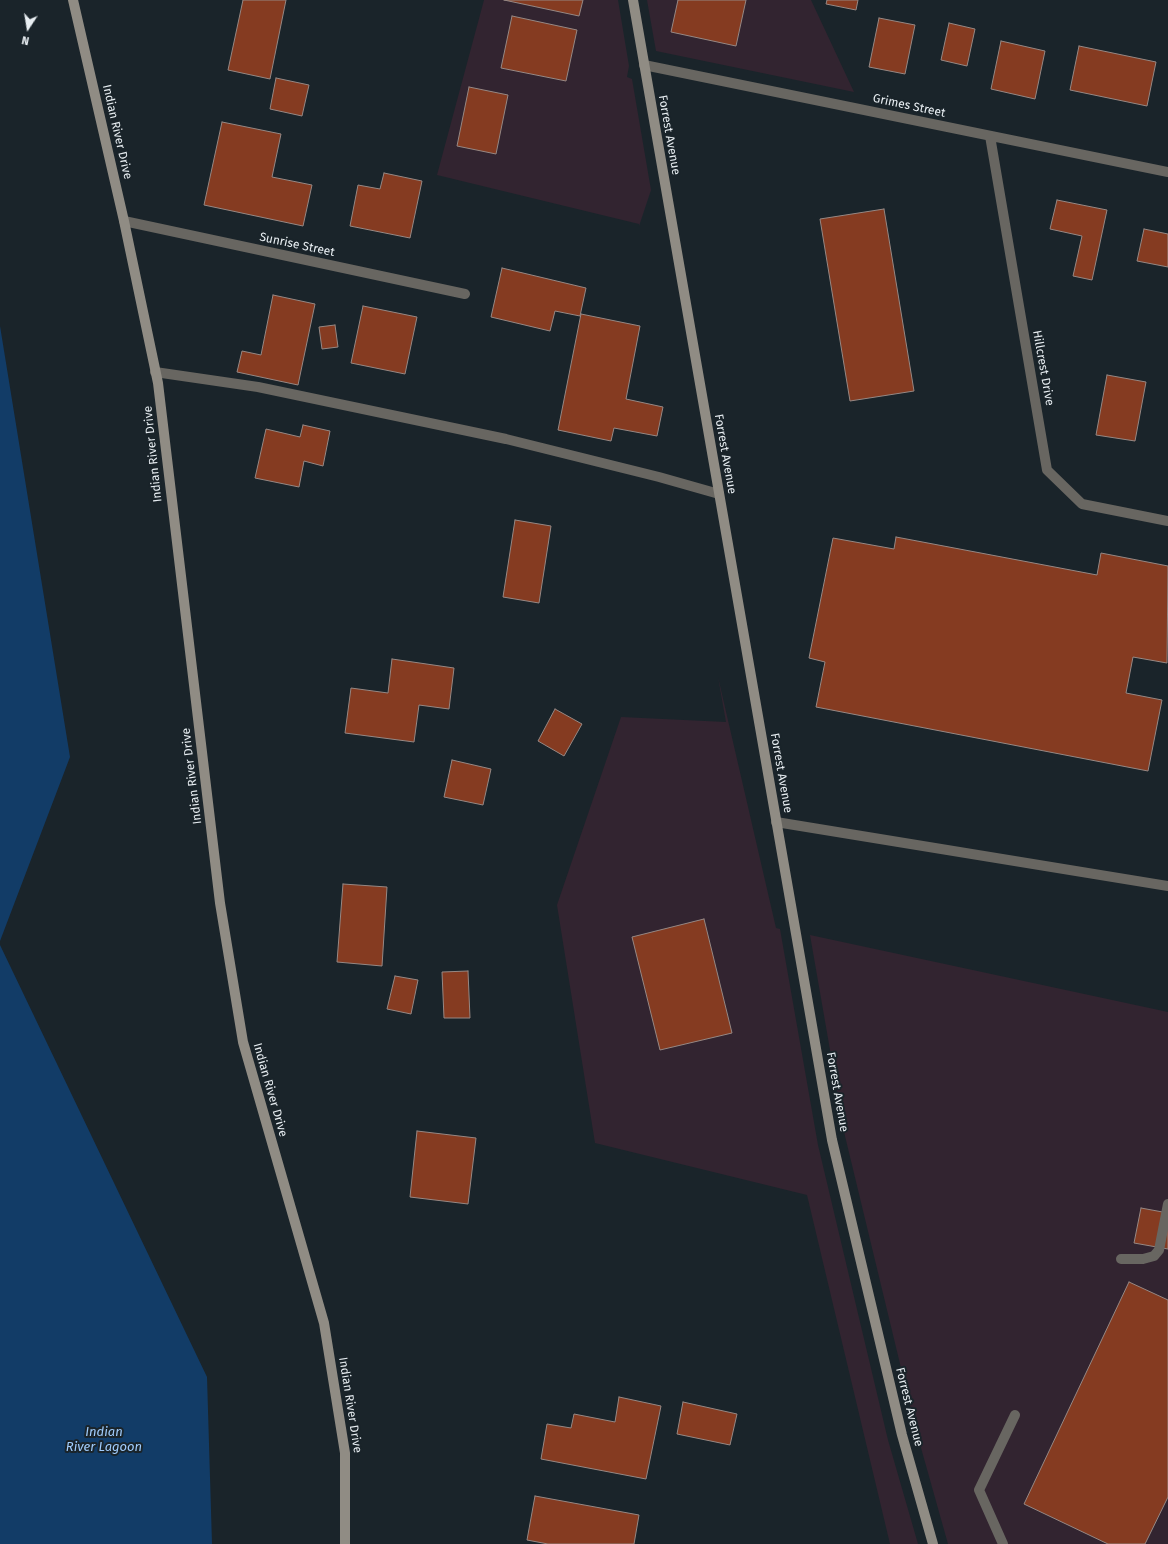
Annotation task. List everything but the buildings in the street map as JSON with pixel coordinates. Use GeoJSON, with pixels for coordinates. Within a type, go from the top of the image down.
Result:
{"type":"FeatureCollection","features":[{"type":"Feature","properties":{"kind":"street","name":"Indian River Drive"},"geometry":{"type":"LineString","coordinates":[[73,0],[124,221],[155,372],[220,903],[242,1042],[324,1323],[345,1453],[346,1544]]}},
{"type":"Feature","properties":{"kind":"street","name":"Forrest Avenue"},"geometry":{"type":"LineString","coordinates":[[633,0],[832,1140],[902,1435],[933,1544]]}},
{"type":"Feature","properties":{"kind":"street","name":"Grimes Street"},"geometry":{"type":"LineString","coordinates":[[644,65],[1168,172]]}},
{"type":"Feature","properties":{"kind":"street","name":"Hillcrest Drive"},"geometry":{"type":"LineString","coordinates":[[990,136],[1047,470],[1082,504],[1168,521]]}},
{"type":"Feature","properties":{"kind":"street","name":"Sunrise Street"},"geometry":{"type":"LineString","coordinates":[[124,221],[465,294]]}},
{"type":"Feature","properties":{"kind":"street"},"geometry":{"type":"LineString","coordinates":[[155,372],[258,387],[506,438],[719,494]]}},
{"type":"Feature","properties":{"kind":"street"},"geometry":{"type":"LineString","coordinates":[[776,822],[1168,886]]}},
{"type":"Feature","properties":{"kind":"street"},"geometry":{"type":"LineString","coordinates":[[1121,1259],[1143,1260],[1154,1256],[1160,1250],[1168,1204]]}},
{"type":"Feature","properties":{"kind":"street"},"geometry":{"type":"LineString","coordinates":[[1002,1544],[979,1490],[1015,1415]]}},
{"type":"Feature","properties":{"kind":"shaded area"},"geometry":{"type":"Polygon","coordinates":[[[484,0],[618,0],[629,66],[627,77],[632,79],[651,190],[639,226],[639,224],[437,175],[484,0]]]}},
{"type":"Feature","properties":{"kind":"shaded area"},"geometry":{"type":"Polygon","coordinates":[[[647,0],[811,0],[854,92],[656,51],[647,0]]]}},
{"type":"Feature","properties":{"kind":"shaded area"},"geometry":{"type":"Polygon","coordinates":[[[718,677],[776,928],[780,929],[818,1145],[888,1440],[918,1544],[890,1544],[807,1195],[595,1143],[557,905],[621,717],[726,722],[718,677]]]}},
{"type":"Feature","properties":{"kind":"shaded area"},"geometry":{"type":"Polygon","coordinates":[[[810,935],[1168,1012],[1168,1544],[948,1544],[916,1430],[845,1136],[810,935]]]}},
{"type":"Feature","properties":{"kind":"water"},"geometry":{"type":"Polygon","coordinates":[[[0,326],[70,757],[0,941],[0,326]]]}},
{"type":"Feature","properties":{"kind":"water","name":"Indian River Lagoon"},"geometry":{"type":"Polygon","coordinates":[[[0,945],[207,1377],[212,1544],[0,1544],[0,945]]]}}]}
